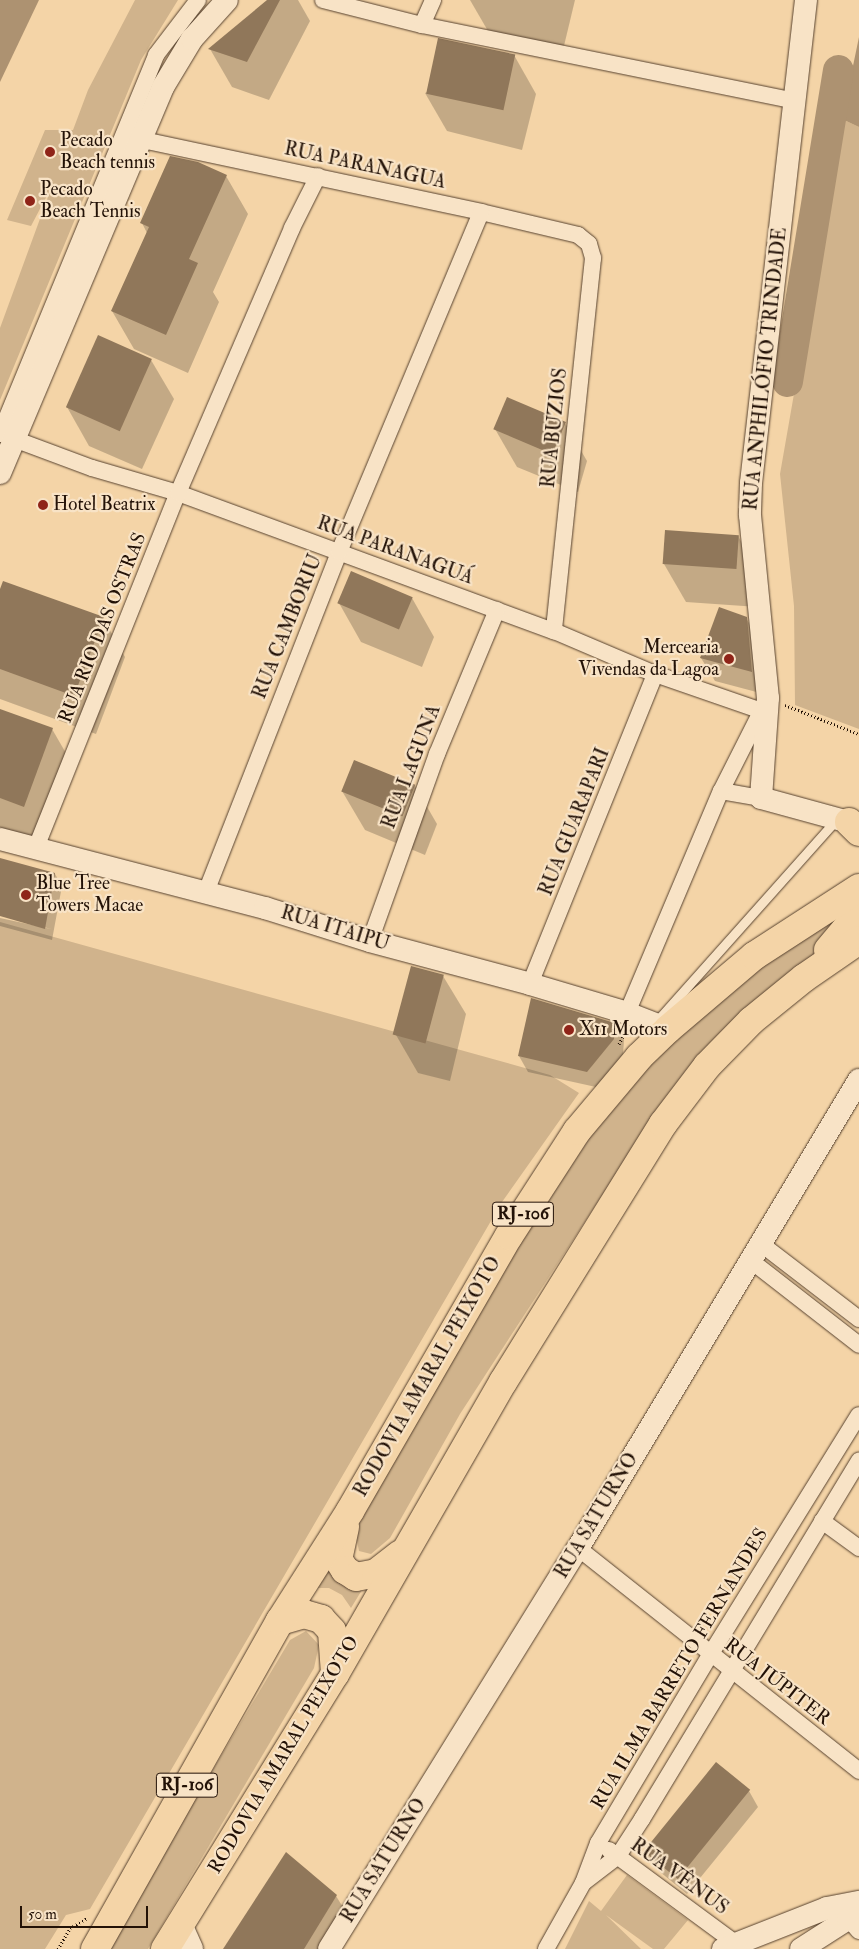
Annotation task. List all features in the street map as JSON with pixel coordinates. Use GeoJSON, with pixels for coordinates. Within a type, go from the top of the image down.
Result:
{"type":"FeatureCollection","features":[{"type":"Feature","properties":{"kind":"highway","name":"RODOVIA AMARAL PEIXOTO"},"geometry":{"type":"LineString","coordinates":[[95,1949],[280,1621],[350,1511],[509,1236],[577,1131],[639,1057],[661,1027],[754,956],[859,888]]}},
{"type":"Feature","properties":{"kind":"highway"},"geometry":{"type":"LineString","coordinates":[[804,978],[859,912]]}},
{"type":"Feature","properties":{"kind":"highway","name":"RODOVIA AMARAL PEIXOTO"},"geometry":{"type":"LineString","coordinates":[[165,1949],[335,1674],[503,1382],[663,1124],[707,1066],[751,1021],[804,978],[859,940]]}},
{"type":"Feature","properties":{"kind":"highway"},"geometry":{"type":"LineString","coordinates":[[350,1511],[338,1559],[351,1574],[362,1577],[376,1572],[407,1548]]}},
{"type":"Feature","properties":{"kind":"highway"},"geometry":{"type":"LineString","coordinates":[[280,1621],[304,1614],[321,1619],[332,1631],[335,1674]]}},
{"type":"Feature","properties":{"kind":"street"},"geometry":{"type":"LineString","coordinates":[[0,473],[7,436],[156,55],[198,0]]}},
{"type":"Feature","properties":{"kind":"street"},"geometry":{"type":"LineString","coordinates":[[7,436],[107,214],[143,140],[174,66],[192,38],[227,0]]}},
{"type":"Feature","properties":{"kind":"street"},"geometry":{"type":"LineString","coordinates":[[323,0],[422,26],[794,101]]}},
{"type":"Feature","properties":{"kind":"street"},"geometry":{"type":"LineString","coordinates":[[422,26],[433,0]]}},
{"type":"Feature","properties":{"kind":"street","name":"RUA ANPHILÓFIO TRINDADE"},"geometry":{"type":"LineString","coordinates":[[760,798],[768,703],[750,515],[751,483],[806,0]]}},
{"type":"Feature","properties":{"kind":"street","name":"RUA PARANAGUA"},"geometry":{"type":"LineString","coordinates":[[143,140],[318,176],[578,235]]}},
{"type":"Feature","properties":{"kind":"street","name":"RUA RIO DAS OSTRAS"},"geometry":{"type":"LineString","coordinates":[[35,850],[178,493],[292,228],[318,176]]}},
{"type":"Feature","properties":{"kind":"street","name":"RUA CAMBORIU"},"geometry":{"type":"LineString","coordinates":[[206,892],[339,552],[481,212]]}},
{"type":"Feature","properties":{"kind":"street","name":"RUA BUZIOS"},"geometry":{"type":"LineString","coordinates":[[554,631],[593,258],[589,244],[578,235]]}},
{"type":"Feature","properties":{"kind":"street","name":"RUA PARANAGUÁ"},"geometry":{"type":"LineString","coordinates":[[7,436],[92,468],[178,493],[497,610],[554,631],[655,674],[768,703]]}},
{"type":"Feature","properties":{"kind":"street","name":"RUA LAGUNA"},"geometry":{"type":"LineString","coordinates":[[370,941],[437,754],[497,610]]}},
{"type":"Feature","properties":{"kind":"street","name":"RUA GUARAPARI"},"geometry":{"type":"LineString","coordinates":[[530,984],[655,674]]}},
{"type":"Feature","properties":{"kind":"street"},"geometry":{"type":"LineString","coordinates":[[625,1018],[721,791],[768,703]]}},
{"type":"Feature","properties":{"kind":"street"},"geometry":{"type":"LineString","coordinates":[[721,791],[760,798],[851,824]]}},
{"type":"Feature","properties":{"kind":"street","name":"RUA ITAIPU"},"geometry":{"type":"LineString","coordinates":[[0,839],[35,850],[206,892],[370,941],[530,984],[625,1018],[661,1027]]}},
{"type":"Feature","properties":{"kind":"street","name":"RUA SATURNO"},"geometry":{"type":"LineString","coordinates":[[329,1949],[578,1548],[859,1080]]}},
{"type":"Feature","properties":{"kind":"street"},"geometry":{"type":"LineString","coordinates":[[755,1251],[859,1319]]}},
{"type":"Feature","properties":{"kind":"street"},"geometry":{"type":"LineString","coordinates":[[755,1251],[859,1345]]}},
{"type":"Feature","properties":{"kind":"street","name":"RUA ILMA BARRETO FERNANDES"},"geometry":{"type":"LineString","coordinates":[[546,1949],[584,1883],[598,1844],[710,1655],[859,1415]]}},
{"type":"Feature","properties":{"kind":"street"},"geometry":{"type":"LineString","coordinates":[[584,1883],[618,1856],[859,1460]]}},
{"type":"Feature","properties":{"kind":"street"},"geometry":{"type":"LineString","coordinates":[[822,1521],[859,1548]]}},
{"type":"Feature","properties":{"kind":"street","name":"RUA JÚPITER"},"geometry":{"type":"LineString","coordinates":[[578,1548],[710,1655],[859,1771]]}},
{"type":"Feature","properties":{"kind":"street","name":"RUA VÊNUS"},"geometry":{"type":"LineString","coordinates":[[598,1844],[618,1856],[729,1946]]}},
{"type":"Feature","properties":{"kind":"street"},"geometry":{"type":"LineString","coordinates":[[790,1923],[804,1949],[853,1913]]}},
{"type":"Feature","properties":{"kind":"street"},"geometry":{"type":"LineString","coordinates":[[729,1946],[790,1923],[853,1913]]}},
{"type":"Feature","properties":{"kind":"street"},"geometry":{"type":"LineString","coordinates":[[182,1924],[192,1949]]}},
{"type":"Feature","properties":{"kind":"lane"},"geometry":{"type":"LineString","coordinates":[[661,1027],[851,824]]}},
{"type":"Feature","properties":{"kind":"path"},"geometry":{"type":"LineString","coordinates":[[768,703],[859,734]]}},
{"type":"Feature","properties":{"kind":"path"},"geometry":{"type":"LineString","coordinates":[[615,1049],[626,1030],[625,1018]]}},
{"type":"Feature","properties":{"kind":"path"},"geometry":{"type":"LineString","coordinates":[[58,1949],[70,1928],[91,1916]]}},
{"type":"Feature","properties":{"kind":"shaded area"},"geometry":{"type":"Polygon","coordinates":[[[0,0],[39,0],[0,82],[0,0]]]}},
{"type":"Feature","properties":{"kind":"shaded area"},"geometry":{"type":"Polygon","coordinates":[[[135,0],[178,0],[141,60],[0,400],[0,328],[52,186],[31,226],[7,220],[45,130],[73,130],[88,90],[135,0]]]}},
{"type":"Feature","properties":{"kind":"shaded area"},"geometry":{"type":"Polygon","coordinates":[[[859,37],[859,127],[842,119],[859,37]]]}},
{"type":"Feature","properties":{"kind":"shaded area"},"geometry":{"type":"Polygon","coordinates":[[[842,119],[859,127],[859,729],[795,705],[794,606],[780,474],[842,119]]]}},
{"type":"Feature","properties":{"kind":"shaded area"},"geometry":{"type":"Polygon","coordinates":[[[859,894],[830,941],[638,1140],[460,1414],[390,1538],[371,1554],[359,1551],[355,1531],[539,1201],[631,1075],[749,971],[859,894]]]}},
{"type":"Feature","properties":{"kind":"shaded area"},"geometry":{"type":"Polygon","coordinates":[[[0,922],[550,1075],[579,1093],[502,1202],[90,1909],[66,1915],[45,1949],[0,1949],[0,922]]]}},
{"type":"Feature","properties":{"kind":"shaded area"},"geometry":{"type":"Polygon","coordinates":[[[331,1562],[365,1585],[351,1608],[342,1595],[329,1588],[315,1588],[331,1562]]]}},
{"type":"Feature","properties":{"kind":"shaded area"},"geometry":{"type":"Polygon","coordinates":[[[306,1631],[319,1645],[314,1668],[148,1949],[106,1949],[290,1640],[306,1631]]]}},
{"type":"Feature","properties":{"kind":"shaded area"},"geometry":{"type":"Polygon","coordinates":[[[627,1875],[688,1920],[664,1949],[653,1949],[606,1915],[641,1949],[565,1949],[589,1901],[601,1911],[627,1875]]]}},
{"type":"Feature","properties":{"kind":"building"},"geometry":{"type":"Polygon","coordinates":[[[267,0],[280,0],[247,62],[208,49],[267,0]]]}},
{"type":"Feature","properties":{"kind":"building"},"geometry":{"type":"Polygon","coordinates":[[[438,38],[515,54],[503,110],[426,94],[438,38]]]}},
{"type":"Feature","properties":{"kind":"building"},"geometry":{"type":"Polygon","coordinates":[[[170,156],[198,162],[227,175],[189,259],[198,263],[166,335],[111,311],[149,227],[140,223],[170,156]]]}},
{"type":"Feature","properties":{"kind":"building"},"geometry":{"type":"Polygon","coordinates":[[[98,335],[152,359],[120,431],[66,407],[98,335]]]}},
{"type":"Feature","properties":{"kind":"building"},"geometry":{"type":"Polygon","coordinates":[[[507,397],[566,422],[552,454],[493,429],[507,397]]]}},
{"type":"Feature","properties":{"kind":"building"},"geometry":{"type":"Polygon","coordinates":[[[665,530],[739,535],[736,569],[663,564],[665,530]]]}},
{"type":"Feature","properties":{"kind":"building"},"geometry":{"type":"Polygon","coordinates":[[[351,571],[413,597],[399,629],[337,603],[351,571]]]}},
{"type":"Feature","properties":{"kind":"building"},"geometry":{"type":"Polygon","coordinates":[[[3,581],[104,617],[74,696],[0,669],[0,589],[3,581]]]}},
{"type":"Feature","properties":{"kind":"building"},"geometry":{"type":"Polygon","coordinates":[[[719,607],[747,617],[752,672],[700,658],[719,607]]]}},
{"type":"Feature","properties":{"kind":"building"},"geometry":{"type":"Polygon","coordinates":[[[0,709],[53,728],[24,807],[0,798],[0,709]]]}},
{"type":"Feature","properties":{"kind":"building"},"geometry":{"type":"Polygon","coordinates":[[[354,760],[415,785],[402,816],[341,792],[354,760]]]}},
{"type":"Feature","properties":{"kind":"building","name":"Blue Tree Towers Macae"},"geometry":{"type":"Polygon","coordinates":[[[0,858],[55,873],[45,929],[0,916],[0,858]]]}},
{"type":"Feature","properties":{"kind":"building"},"geometry":{"type":"Polygon","coordinates":[[[411,966],[444,975],[425,1043],[393,1035],[411,966]]]}},
{"type":"Feature","properties":{"kind":"building","name":"X11 Motors"},"geometry":{"type":"Polygon","coordinates":[[[531,998],[615,1023],[614,1039],[587,1072],[518,1056],[531,998]]]}},
{"type":"Feature","properties":{"kind":"building"},"geometry":{"type":"Polygon","coordinates":[[[716,1762],[750,1790],[678,1879],[644,1851],[716,1762]]]}},
{"type":"Feature","properties":{"kind":"building"},"geometry":{"type":"Polygon","coordinates":[[[286,1852],[337,1895],[304,1949],[223,1949],[286,1852]]]}},
{"type":"Feature","properties":{"kind":"waterway"},"geometry":{"type":"LineString","coordinates":[[787,381],[838,70]]}},
{"type":"Feature","properties":{"kind":"place","name":"Pecado Beach tennis"},"geometry":{"type":"Point","coordinates":[50,152]}},
{"type":"Feature","properties":{"kind":"place","name":"Pecado Beach Tennis"},"geometry":{"type":"Point","coordinates":[30,201]}},
{"type":"Feature","properties":{"kind":"place","name":"Hotel Beatrix"},"geometry":{"type":"Point","coordinates":[43,505]}},
{"type":"Feature","properties":{"kind":"place","name":"Mercearia Vivendas da Lagoa"},"geometry":{"type":"Point","coordinates":[729,659]}},
{"type":"Feature","properties":{"kind":"place","name":"Blue Tree Towers Macae"},"geometry":{"type":"Point","coordinates":[26,895]}},
{"type":"Feature","properties":{"kind":"place","name":"X11 Motors"},"geometry":{"type":"Point","coordinates":[569,1030]}}]}
